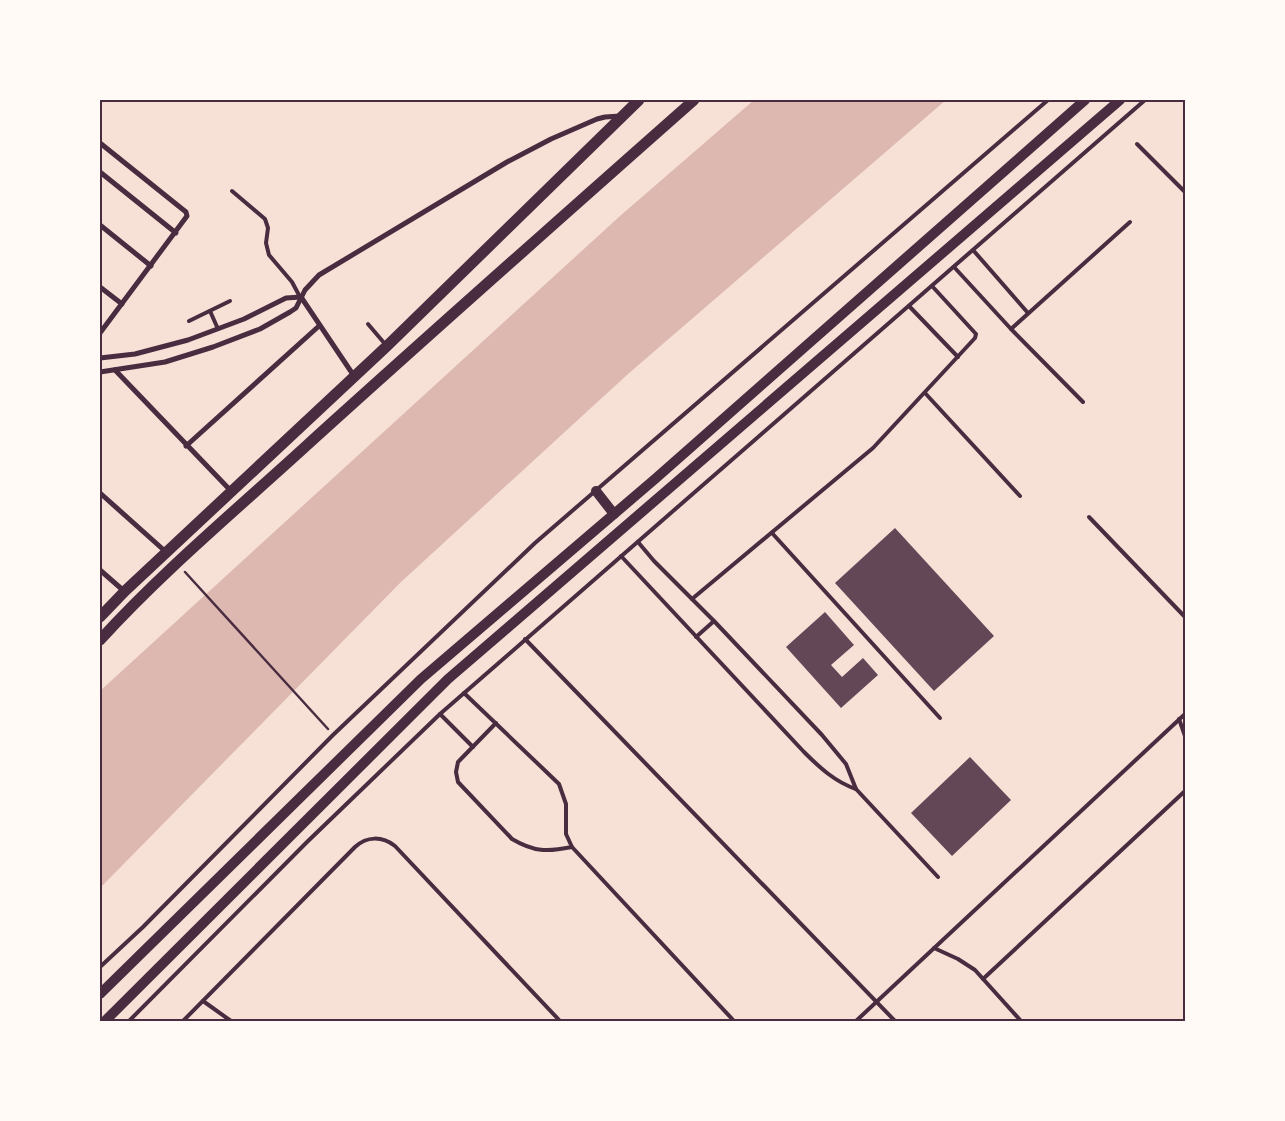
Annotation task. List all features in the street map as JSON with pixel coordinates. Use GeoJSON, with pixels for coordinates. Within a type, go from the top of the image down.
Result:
{"type":"FeatureCollection","features":[{"type":"Feature","properties":{"kind":"main road"},"geometry":{"type":"LineString","coordinates":[[100,617],[166,552],[387,346],[638,100]]}},
{"type":"Feature","properties":{"kind":"main road"},"geometry":{"type":"LineString","coordinates":[[100,640],[135,603],[185,556],[694,100]]}},
{"type":"Feature","properties":{"kind":"main road"},"geometry":{"type":"LineString","coordinates":[[100,994],[415,684],[614,514],[1085,100]]}},
{"type":"Feature","properties":{"kind":"main road"},"geometry":{"type":"LineString","coordinates":[[105,1021],[448,679],[1120,100]]}},
{"type":"Feature","properties":{"kind":"main road"},"geometry":{"type":"LineString","coordinates":[[596,491],[614,514]]}},
{"type":"Feature","properties":{"kind":"street"},"geometry":{"type":"LineString","coordinates":[[100,372],[165,362],[213,347],[260,329],[296,308],[300,297],[319,275],[514,158],[597,119],[605,116],[621,116]]}},
{"type":"Feature","properties":{"kind":"street"},"geometry":{"type":"LineString","coordinates":[[100,143],[187,214],[187,218],[100,333]]}},
{"type":"Feature","properties":{"kind":"street"},"geometry":{"type":"LineString","coordinates":[[100,172],[176,233]]}},
{"type":"Feature","properties":{"kind":"street"},"geometry":{"type":"LineString","coordinates":[[100,225],[151,266]]}},
{"type":"Feature","properties":{"kind":"street"},"geometry":{"type":"LineString","coordinates":[[100,287],[122,304]]}},
{"type":"Feature","properties":{"kind":"street"},"geometry":{"type":"LineString","coordinates":[[100,358],[135,354],[162,348],[218,330],[293,296],[300,297],[354,376]]}},
{"type":"Feature","properties":{"kind":"street"},"geometry":{"type":"LineString","coordinates":[[186,446],[319,326]]}},
{"type":"Feature","properties":{"kind":"street"},"geometry":{"type":"LineString","coordinates":[[115,370],[232,492]]}},
{"type":"Feature","properties":{"kind":"street"},"geometry":{"type":"LineString","coordinates":[[100,493],[166,552]]}},
{"type":"Feature","properties":{"kind":"street"},"geometry":{"type":"LineString","coordinates":[[100,570],[125,591]]}},
{"type":"Feature","properties":{"kind":"lane"},"geometry":{"type":"LineString","coordinates":[[100,967],[143,927],[334,735],[535,543],[1048,100]]}},
{"type":"Feature","properties":{"kind":"lane"},"geometry":{"type":"LineString","coordinates":[[129,1021],[307,842],[440,714],[1145,100]]}},
{"type":"Feature","properties":{"kind":"lane"},"geometry":{"type":"LineString","coordinates":[[1137,144],[1185,192]]}},
{"type":"Feature","properties":{"kind":"lane"},"geometry":{"type":"LineString","coordinates":[[232,191],[264,219],[268,228],[266,243],[269,255],[292,282],[300,297]]}},
{"type":"Feature","properties":{"kind":"lane"},"geometry":{"type":"LineString","coordinates":[[1011,329],[1130,222]]}},
{"type":"Feature","properties":{"kind":"lane"},"geometry":{"type":"LineString","coordinates":[[973,250],[1028,313]]}},
{"type":"Feature","properties":{"kind":"lane"},"geometry":{"type":"LineString","coordinates":[[954,267],[1011,329],[1083,402]]}},
{"type":"Feature","properties":{"kind":"lane"},"geometry":{"type":"LineString","coordinates":[[692,599],[873,448],[976,338],[976,334],[932,286]]}},
{"type":"Feature","properties":{"kind":"lane"},"geometry":{"type":"LineString","coordinates":[[189,321],[230,301]]}},
{"type":"Feature","properties":{"kind":"lane"},"geometry":{"type":"LineString","coordinates":[[909,306],[958,357]]}},
{"type":"Feature","properties":{"kind":"lane"},"geometry":{"type":"LineString","coordinates":[[210,310],[218,330]]}},
{"type":"Feature","properties":{"kind":"lane"},"geometry":{"type":"LineString","coordinates":[[368,324],[387,346]]}},
{"type":"Feature","properties":{"kind":"lane"},"geometry":{"type":"LineString","coordinates":[[925,393],[1020,496]]}},
{"type":"Feature","properties":{"kind":"lane"},"geometry":{"type":"LineString","coordinates":[[1089,517],[1185,617]]}},
{"type":"Feature","properties":{"kind":"lane"},"geometry":{"type":"LineString","coordinates":[[772,533],[940,718]]}},
{"type":"Feature","properties":{"kind":"lane"},"geometry":{"type":"LineString","coordinates":[[638,542],[835,749],[846,764],[856,789],[938,877]]}},
{"type":"Feature","properties":{"kind":"lane"},"geometry":{"type":"LineString","coordinates":[[621,556],[804,752],[832,777],[844,785],[856,789]]}},
{"type":"Feature","properties":{"kind":"lane"},"geometry":{"type":"LineString","coordinates":[[696,637],[714,621]]}},
{"type":"Feature","properties":{"kind":"lane"},"geometry":{"type":"LineString","coordinates":[[525,639],[895,1021]]}},
{"type":"Feature","properties":{"kind":"lane"},"geometry":{"type":"LineString","coordinates":[[464,693],[558,784],[566,804],[566,834],[572,847],[734,1021]]}},
{"type":"Feature","properties":{"kind":"lane"},"geometry":{"type":"LineString","coordinates":[[440,714],[473,746]]}},
{"type":"Feature","properties":{"kind":"lane"},"geometry":{"type":"LineString","coordinates":[[856,1021],[1185,714]]}},
{"type":"Feature","properties":{"kind":"lane"},"geometry":{"type":"LineString","coordinates":[[1179,719],[1185,736]]}},
{"type":"Feature","properties":{"kind":"lane"},"geometry":{"type":"LineString","coordinates":[[496,723],[458,762],[456,777],[461,786],[512,839],[530,848],[539,850],[549,851],[572,847]]}},
{"type":"Feature","properties":{"kind":"lane"},"geometry":{"type":"LineString","coordinates":[[983,979],[1185,791]]}},
{"type":"Feature","properties":{"kind":"lane"},"geometry":{"type":"LineString","coordinates":[[183,1021],[360,843],[372,838],[390,842],[395,846],[560,1021]]}},
{"type":"Feature","properties":{"kind":"lane"},"geometry":{"type":"LineString","coordinates":[[934,948],[958,959],[975,970],[1021,1021]]}},
{"type":"Feature","properties":{"kind":"lane"},"geometry":{"type":"LineString","coordinates":[[203,1000],[231,1021]]}},
{"type":"Feature","properties":{"kind":"path"},"geometry":{"type":"LineString","coordinates":[[194,582],[334,735]]}},
{"type":"Feature","properties":{"kind":"shaded area"},"geometry":{"type":"Polygon","coordinates":[[[754,100],[946,100],[628,374],[401,582],[100,888],[100,691],[620,216],[754,100]]]}},
{"type":"Feature","properties":{"kind":"building"},"geometry":{"type":"Polygon","coordinates":[[[895,528],[994,636],[934,691],[835,583],[895,528]]]}},
{"type":"Feature","properties":{"kind":"building"},"geometry":{"type":"Polygon","coordinates":[[[825,612],[854,645],[831,665],[842,677],[863,658],[878,675],[841,708],[786,647],[825,612]]]}},
{"type":"Feature","properties":{"kind":"building"},"geometry":{"type":"Polygon","coordinates":[[[970,757],[1011,800],[952,856],[911,813],[970,757]]]}}]}
